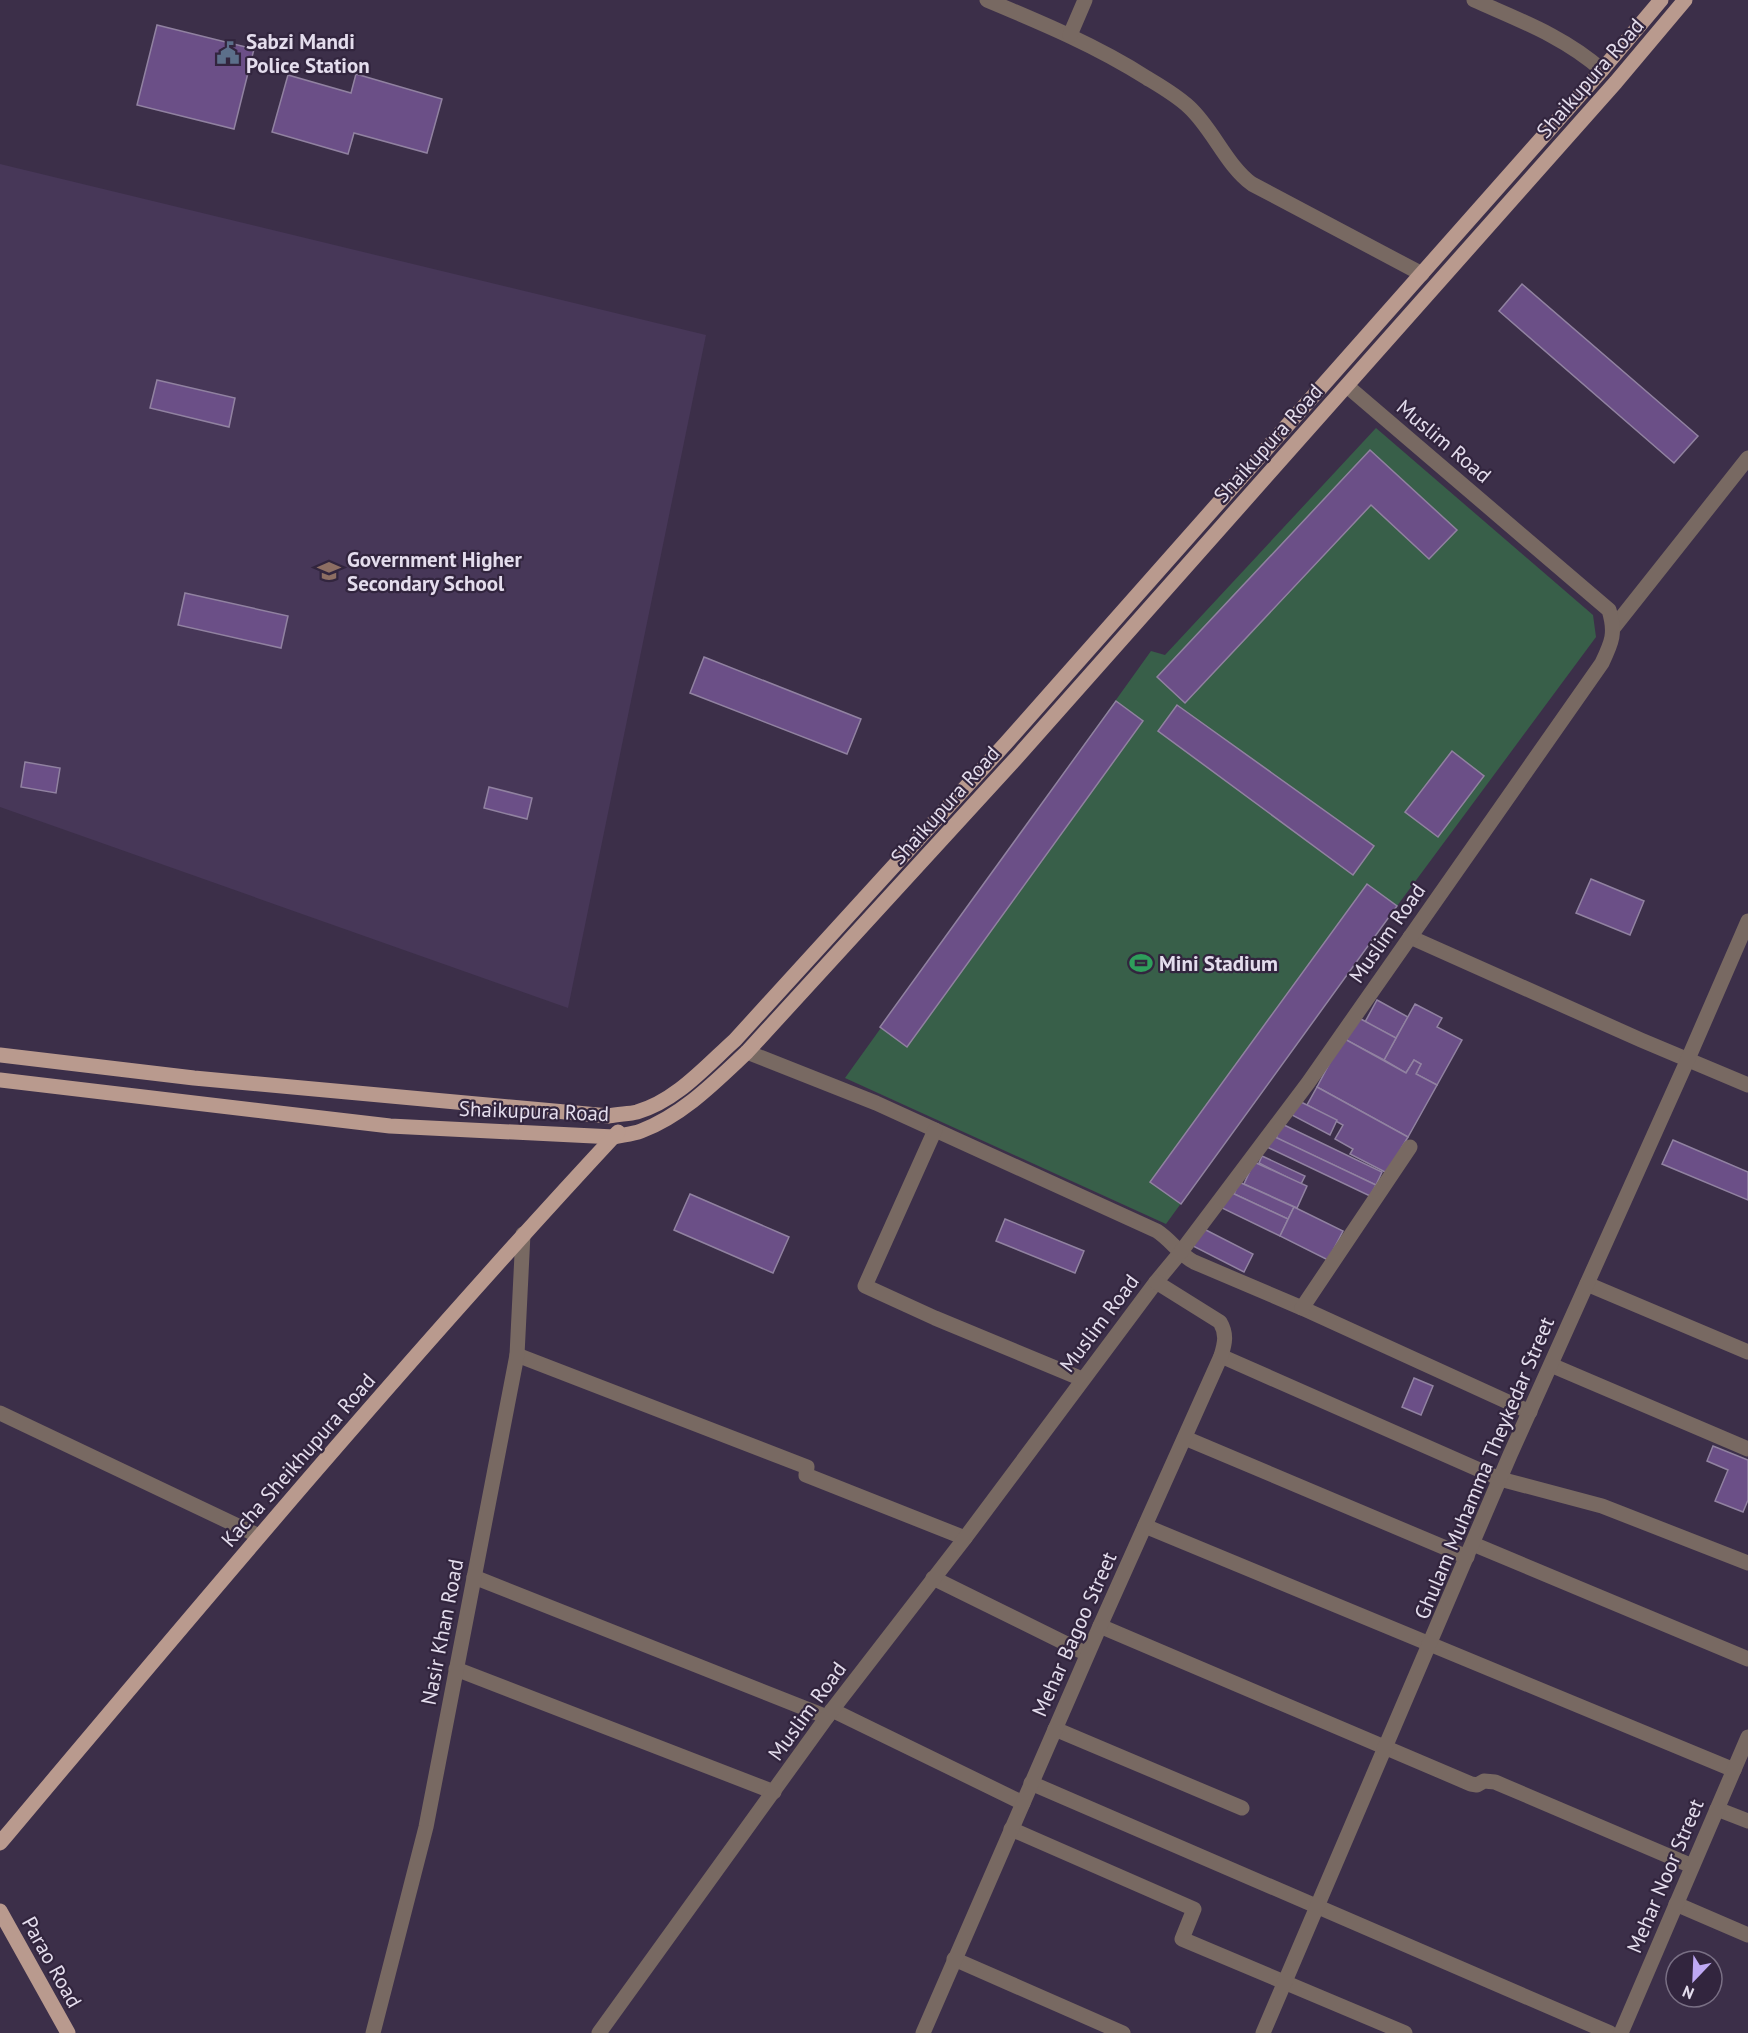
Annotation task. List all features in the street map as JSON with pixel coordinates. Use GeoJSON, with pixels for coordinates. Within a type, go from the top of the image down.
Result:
{"type":"FeatureCollection","features":[{"type":"Feature","properties":{"kind":"main road","name":"Shaikupura Road"},"geometry":{"type":"LineString","coordinates":[[0,1055],[194,1078],[609,1116],[637,1112],[663,1101],[692,1079],[735,1040],[1006,743],[1602,70],[1661,0]]}},
{"type":"Feature","properties":{"kind":"main road","name":"Shaikupura Road"},"geometry":{"type":"LineString","coordinates":[[0,1080],[390,1126],[614,1137],[640,1131],[673,1116],[704,1093],[747,1052],[1019,755],[1616,82],[1685,0]]}},
{"type":"Feature","properties":{"kind":"main road","name":"Kacha Sheikhupura Road"},"geometry":{"type":"LineString","coordinates":[[0,1843],[259,1536],[523,1234],[637,1112]]}},
{"type":"Feature","properties":{"kind":"main road","name":"Parao Road"},"geometry":{"type":"LineString","coordinates":[[0,1911],[63,2030]]}},
{"type":"Feature","properties":{"kind":"street"},"geometry":{"type":"LineString","coordinates":[[987,0],[1070,35],[1120,61],[1182,100],[1200,117],[1237,170],[1252,184],[1422,274]]}},
{"type":"Feature","properties":{"kind":"street"},"geometry":{"type":"LineString","coordinates":[[1070,35],[1085,0]]}},
{"type":"Feature","properties":{"kind":"street"},"geometry":{"type":"LineString","coordinates":[[1474,0],[1571,45],[1602,70]]}},
{"type":"Feature","properties":{"kind":"street","name":"Muslim Road"},"geometry":{"type":"LineString","coordinates":[[599,2033],[829,1714],[965,1538],[1082,1379],[1308,1083],[1602,663],[1610,646],[1614,627],[1610,610],[1347,386]]}},
{"type":"Feature","properties":{"kind":"street","name":"Muslim Road"},"geometry":{"type":"LineString","coordinates":[[1614,627],[1748,458]]}},
{"type":"Feature","properties":{"kind":"street","name":"Ghulam Muhamma Theykedar Street"},"geometry":{"type":"LineString","coordinates":[[1263,2033],[1500,1479],[1748,921]]}},
{"type":"Feature","properties":{"kind":"street"},"geometry":{"type":"LineString","coordinates":[[1410,937],[1748,1085]]}},
{"type":"Feature","properties":{"kind":"street"},"geometry":{"type":"LineString","coordinates":[[747,1052],[876,1103],[1157,1231],[1166,1237],[1180,1253],[1194,1262],[1302,1308],[1530,1412]]}},
{"type":"Feature","properties":{"kind":"street"},"geometry":{"type":"LineString","coordinates":[[935,1130],[865,1286],[935,1318],[1082,1379]]}},
{"type":"Feature","properties":{"kind":"street"},"geometry":{"type":"LineString","coordinates":[[1302,1308],[1410,1147]]}},
{"type":"Feature","properties":{"kind":"street","name":"Nasir Khan Road"},"geometry":{"type":"LineString","coordinates":[[373,2033],[426,1827],[517,1355],[523,1234]]}},
{"type":"Feature","properties":{"kind":"street","name":"Mehar Bagoo Street"},"geometry":{"type":"LineString","coordinates":[[923,2033],[1087,1654],[1221,1356],[1226,1339],[1220,1322],[1156,1282]]}},
{"type":"Feature","properties":{"kind":"street"},"geometry":{"type":"LineString","coordinates":[[1587,1284],[1748,1352]]}},
{"type":"Feature","properties":{"kind":"street"},"geometry":{"type":"LineString","coordinates":[[517,1355],[807,1467],[806,1475],[965,1538]]}},
{"type":"Feature","properties":{"kind":"street"},"geometry":{"type":"LineString","coordinates":[[1221,1356],[1500,1479],[1602,1506],[1748,1563]]}},
{"type":"Feature","properties":{"kind":"street"},"geometry":{"type":"LineString","coordinates":[[1551,1365],[1748,1449]]}},
{"type":"Feature","properties":{"kind":"street"},"geometry":{"type":"LineString","coordinates":[[0,1413],[259,1536]]}},
{"type":"Feature","properties":{"kind":"street"},"geometry":{"type":"LineString","coordinates":[[1185,1438],[1748,1659]]}},
{"type":"Feature","properties":{"kind":"street"},"geometry":{"type":"LineString","coordinates":[[1145,1526],[1734,1770]]}},
{"type":"Feature","properties":{"kind":"street"},"geometry":{"type":"LineString","coordinates":[[474,1577],[829,1714],[1023,1803]]}},
{"type":"Feature","properties":{"kind":"street"},"geometry":{"type":"LineString","coordinates":[[933,1578],[1087,1654]]}},
{"type":"Feature","properties":{"kind":"street"},"geometry":{"type":"LineString","coordinates":[[1100,1626],[1472,1784],[1477,1785],[1484,1781],[1495,1782],[1692,1866]]}},
{"type":"Feature","properties":{"kind":"street"},"geometry":{"type":"LineString","coordinates":[[456,1669],[774,1792]]}},
{"type":"Feature","properties":{"kind":"street"},"geometry":{"type":"LineString","coordinates":[[1055,1729],[1242,1808]]}},
{"type":"Feature","properties":{"kind":"street","name":"Mehar Noor Street"},"geometry":{"type":"LineString","coordinates":[[1621,2033],[1748,1737]]}},
{"type":"Feature","properties":{"kind":"street"},"geometry":{"type":"LineString","coordinates":[[1031,1783],[1610,2033]]}},
{"type":"Feature","properties":{"kind":"street"},"geometry":{"type":"LineString","coordinates":[[1717,1809],[1748,1821]]}},
{"type":"Feature","properties":{"kind":"street"},"geometry":{"type":"LineString","coordinates":[[1011,1829],[1194,1910],[1182,1939],[1405,2033]]}},
{"type":"Feature","properties":{"kind":"street"},"geometry":{"type":"LineString","coordinates":[[1676,1905],[1748,1935]]}},
{"type":"Feature","properties":{"kind":"street"},"geometry":{"type":"LineString","coordinates":[[954,1959],[1123,2033]]}},
{"type":"Feature","properties":{"kind":"shaded area","name":"Government Higher Secondary School"},"geometry":{"type":"Polygon","coordinates":[[[0,164],[706,335],[568,1008],[0,807],[0,164]]]}},
{"type":"Feature","properties":{"kind":"green space"},"geometry":{"type":"Polygon","coordinates":[[[1376,428],[1593,615],[1596,637],[1166,1224],[845,1078],[1151,651],[1165,655],[1376,428]]]}},
{"type":"Feature","properties":{"kind":"building"},"geometry":{"type":"Polygon","coordinates":[[[157,25],[254,49],[234,129],[137,105],[157,25]]]}},
{"type":"Feature","properties":{"kind":"building"},"geometry":{"type":"Polygon","coordinates":[[[356,74],[442,99],[427,153],[354,133],[348,154],[272,132],[288,75],[351,93],[356,74]]]}},
{"type":"Feature","properties":{"kind":"building"},"geometry":{"type":"Polygon","coordinates":[[[1522,284],[1698,436],[1674,463],[1499,311],[1522,284]]]}},
{"type":"Feature","properties":{"kind":"building"},"geometry":{"type":"Polygon","coordinates":[[[157,380],[235,398],[229,427],[150,408],[157,380]]]}},
{"type":"Feature","properties":{"kind":"building"},"geometry":{"type":"Polygon","coordinates":[[[1370,450],[1457,530],[1429,559],[1371,505],[1185,703],[1157,677],[1370,450]]]}},
{"type":"Feature","properties":{"kind":"building"},"geometry":{"type":"Polygon","coordinates":[[[185,593],[288,616],[281,648],[178,625],[185,593]]]}},
{"type":"Feature","properties":{"kind":"building"},"geometry":{"type":"Polygon","coordinates":[[[704,657],[861,719],[847,754],[690,693],[704,657]]]}},
{"type":"Feature","properties":{"kind":"building"},"geometry":{"type":"Polygon","coordinates":[[[1116,701],[1143,721],[907,1047],[880,1027],[1116,701]]]}},
{"type":"Feature","properties":{"kind":"building"},"geometry":{"type":"Polygon","coordinates":[[[1177,705],[1374,846],[1353,875],[1158,731],[1177,705]]]}},
{"type":"Feature","properties":{"kind":"building"},"geometry":{"type":"Polygon","coordinates":[[[1452,751],[1484,776],[1438,837],[1405,812],[1452,751]]]}},
{"type":"Feature","properties":{"kind":"building"},"geometry":{"type":"Polygon","coordinates":[[[25,762],[60,768],[56,793],[21,787],[25,762]]]}},
{"type":"Feature","properties":{"kind":"building"},"geometry":{"type":"Polygon","coordinates":[[[489,787],[532,798],[527,819],[484,808],[489,787]]]}},
{"type":"Feature","properties":{"kind":"building"},"geometry":{"type":"Polygon","coordinates":[[[1591,879],[1644,901],[1630,935],[1576,913],[1591,879]]]}},
{"type":"Feature","properties":{"kind":"building"},"geometry":{"type":"Polygon","coordinates":[[[1367,884],[1397,906],[1181,1204],[1150,1182],[1367,884]]]}},
{"type":"Feature","properties":{"kind":"building"},"geometry":{"type":"Polygon","coordinates":[[[1377,1000],[1408,1017],[1396,1038],[1365,1022],[1377,1000]]]}},
{"type":"Feature","properties":{"kind":"building"},"geometry":{"type":"Polygon","coordinates":[[[1415,1004],[1442,1018],[1437,1027],[1462,1040],[1437,1085],[1416,1074],[1421,1064],[1414,1060],[1406,1073],[1384,1060],[1415,1004]]]}},
{"type":"Feature","properties":{"kind":"building"},"geometry":{"type":"Polygon","coordinates":[[[1359,1018],[1396,1038],[1384,1060],[1346,1040],[1359,1018]]]}},
{"type":"Feature","properties":{"kind":"building"},"geometry":{"type":"Polygon","coordinates":[[[1343,1038],[1406,1073],[1414,1060],[1421,1064],[1416,1074],[1437,1085],[1408,1137],[1317,1087],[1343,1038]]]}},
{"type":"Feature","properties":{"kind":"building"},"geometry":{"type":"Polygon","coordinates":[[[1317,1087],[1408,1137],[1387,1173],[1350,1154],[1353,1149],[1335,1139],[1343,1125],[1307,1105],[1317,1087]]]}},
{"type":"Feature","properties":{"kind":"building"},"geometry":{"type":"Polygon","coordinates":[[[1299,1101],[1337,1120],[1330,1135],[1292,1115],[1299,1101]]]}},
{"type":"Feature","properties":{"kind":"building"},"geometry":{"type":"Polygon","coordinates":[[[1282,1124],[1382,1172],[1376,1185],[1276,1138],[1282,1124]]]}},
{"type":"Feature","properties":{"kind":"building"},"geometry":{"type":"Polygon","coordinates":[[[1273,1136],[1376,1185],[1370,1196],[1267,1147],[1273,1136]]]}},
{"type":"Feature","properties":{"kind":"building"},"geometry":{"type":"Polygon","coordinates":[[[1673,1140],[1748,1172],[1748,1200],[1662,1164],[1673,1140]]]}},
{"type":"Feature","properties":{"kind":"building"},"geometry":{"type":"Polygon","coordinates":[[[1262,1156],[1305,1176],[1301,1184],[1259,1163],[1262,1156]]]}},
{"type":"Feature","properties":{"kind":"building"},"geometry":{"type":"Polygon","coordinates":[[[1254,1162],[1307,1186],[1297,1208],[1244,1184],[1254,1162]]]}},
{"type":"Feature","properties":{"kind":"building"},"geometry":{"type":"Polygon","coordinates":[[[1239,1182],[1294,1207],[1288,1219],[1234,1194],[1239,1182]]]}},
{"type":"Feature","properties":{"kind":"building"},"geometry":{"type":"Polygon","coordinates":[[[1230,1192],[1288,1219],[1280,1236],[1222,1208],[1230,1192]]]}},
{"type":"Feature","properties":{"kind":"building"},"geometry":{"type":"Polygon","coordinates":[[[690,1194],[789,1237],[773,1273],[674,1230],[690,1194]]]}},
{"type":"Feature","properties":{"kind":"building"},"geometry":{"type":"Polygon","coordinates":[[[1294,1207],[1343,1231],[1328,1260],[1280,1236],[1294,1207]]]}},
{"type":"Feature","properties":{"kind":"building"},"geometry":{"type":"Polygon","coordinates":[[[1005,1219],[1084,1251],[1075,1273],[996,1241],[1005,1219]]]}},
{"type":"Feature","properties":{"kind":"building"},"geometry":{"type":"Polygon","coordinates":[[[1202,1228],[1253,1254],[1244,1272],[1193,1246],[1202,1228]]]}},
{"type":"Feature","properties":{"kind":"building"},"geometry":{"type":"Polygon","coordinates":[[[1414,1378],[1433,1386],[1421,1415],[1402,1407],[1414,1378]]]}},
{"type":"Feature","properties":{"kind":"building"},"geometry":{"type":"Polygon","coordinates":[[[1713,1446],[1748,1460],[1748,1500],[1743,1512],[1715,1501],[1728,1470],[1707,1461],[1713,1446]]]}},
{"type":"Feature","properties":{"kind":"place","name":"Sabzi Mandi Police Station"},"geometry":{"type":"Point","coordinates":[228,53]}},
{"type":"Feature","properties":{"kind":"place","name":"Government Higher Secondary School"},"geometry":{"type":"Point","coordinates":[329,571]}},
{"type":"Feature","properties":{"kind":"place","name":"Mini Stadium"},"geometry":{"type":"Point","coordinates":[1141,963]}}]}
